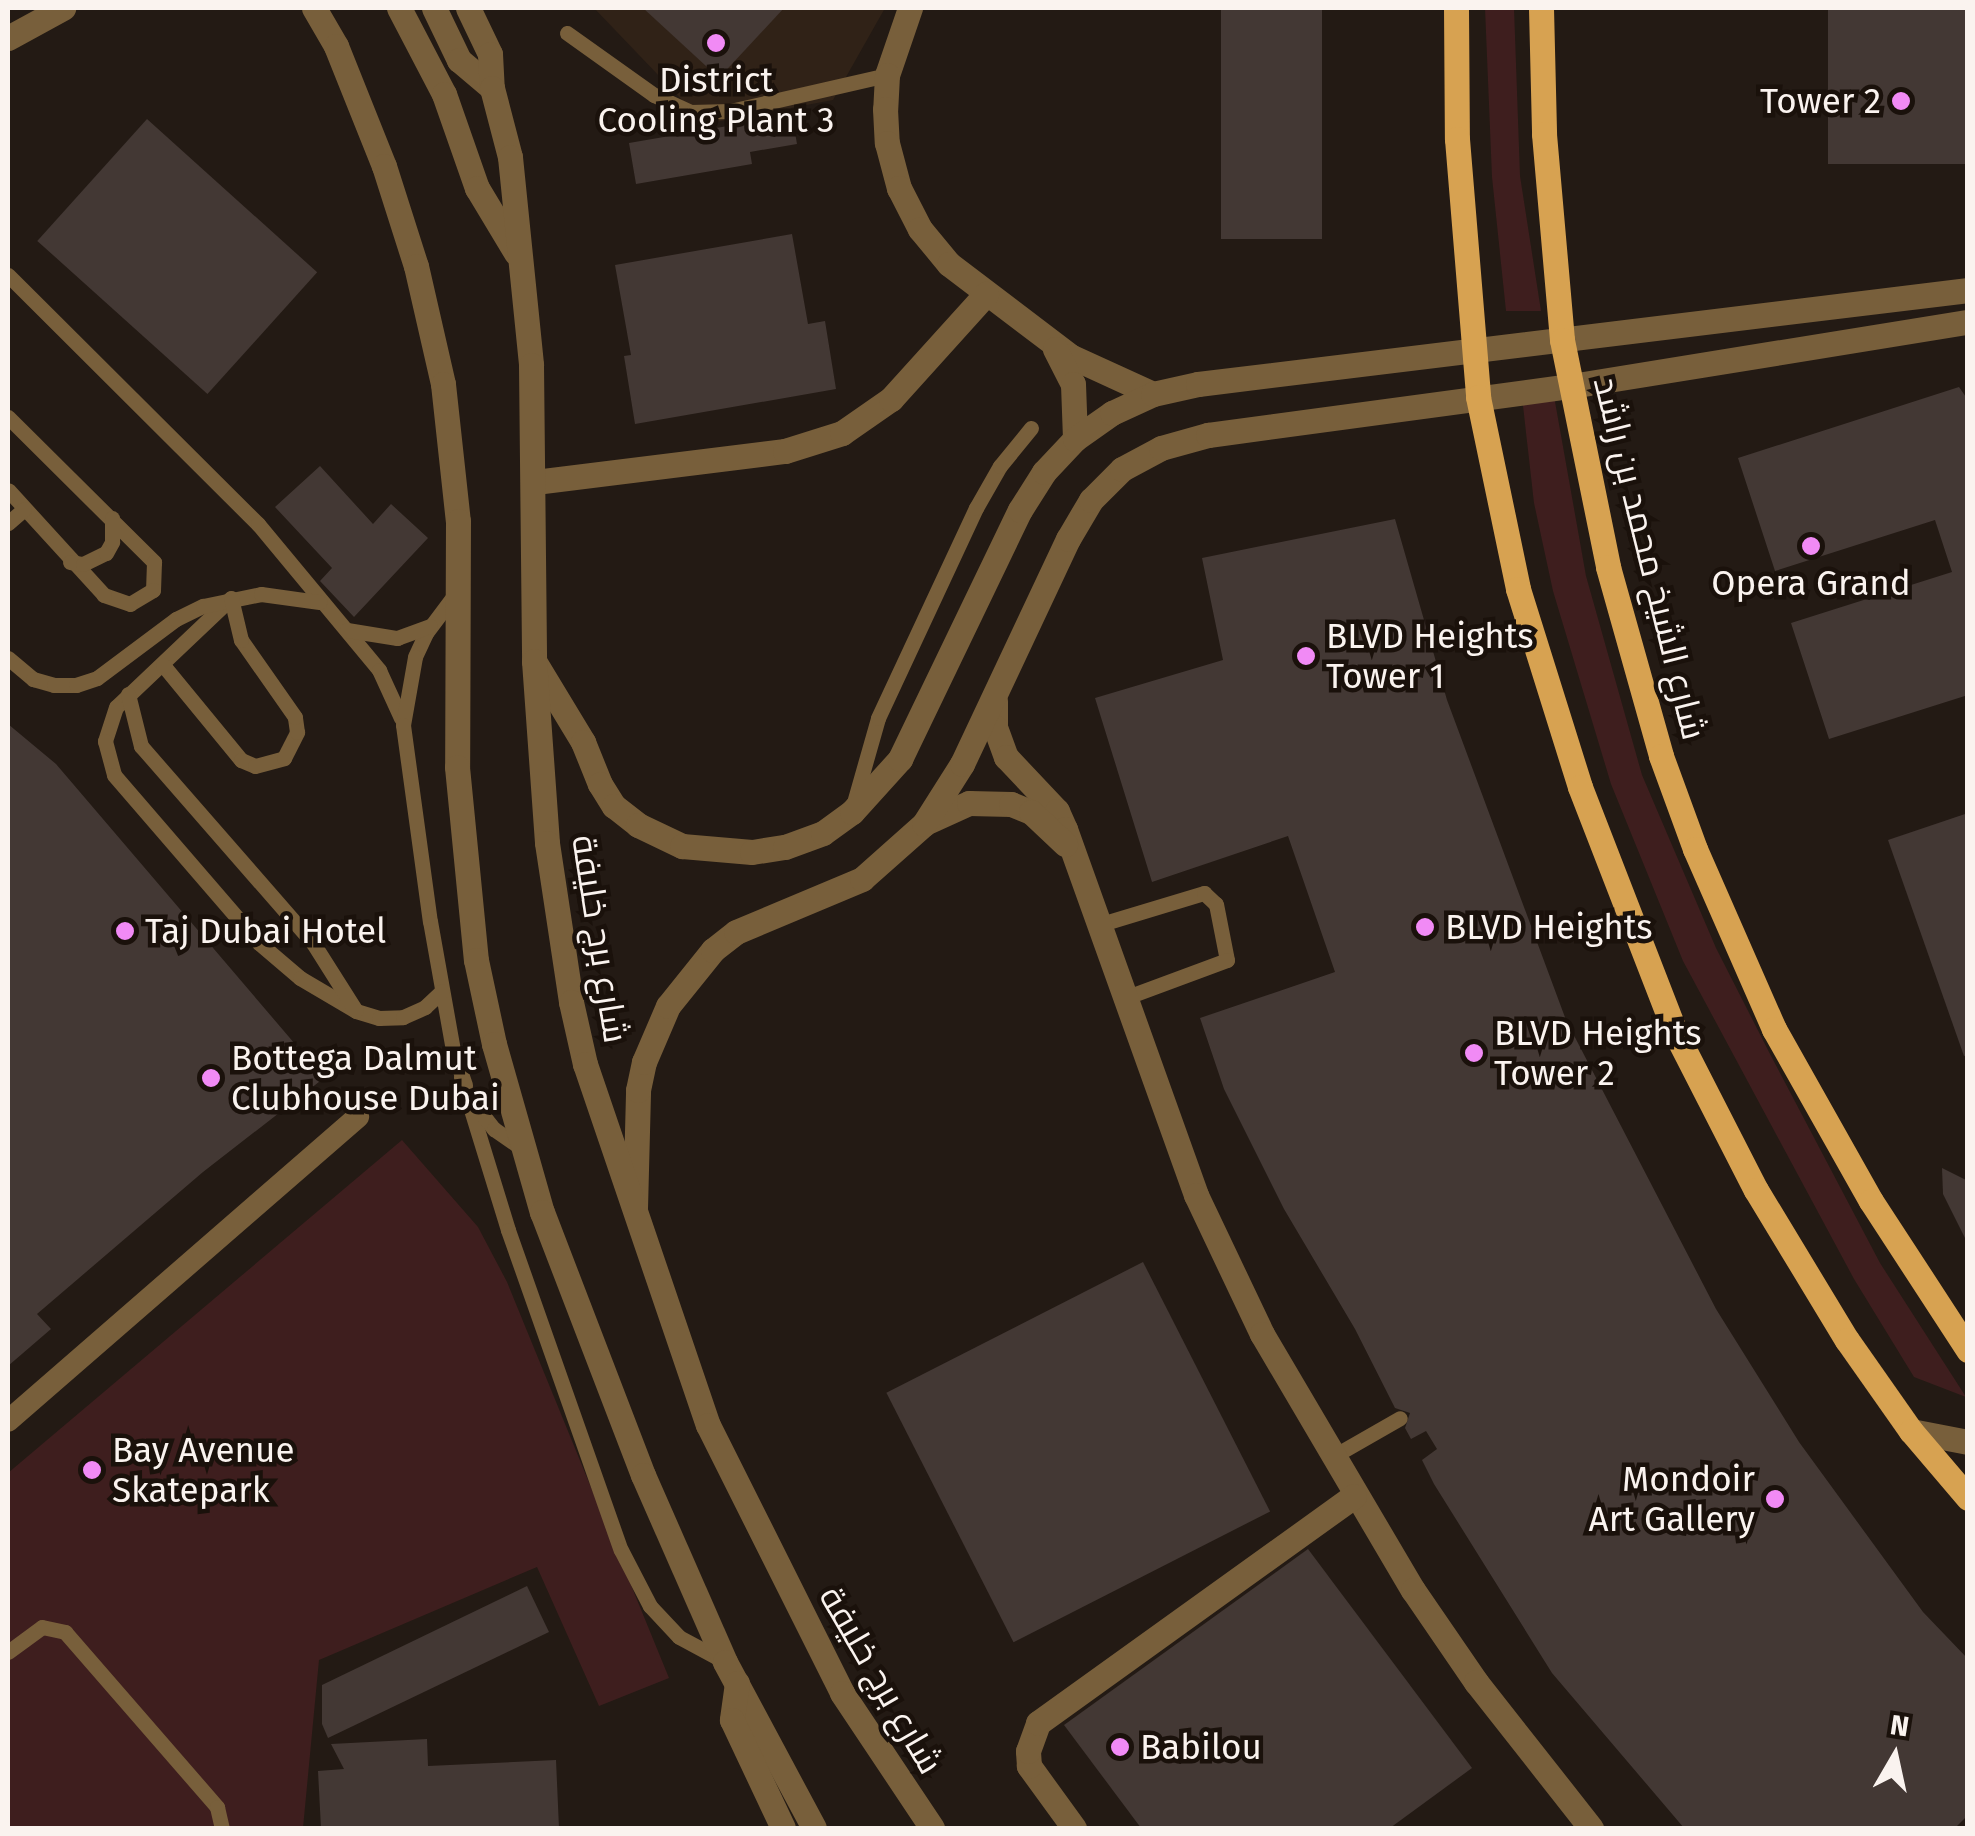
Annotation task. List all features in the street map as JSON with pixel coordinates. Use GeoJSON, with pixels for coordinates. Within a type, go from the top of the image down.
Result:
{"type":"FeatureCollection","features":[{"type":"Feature","properties":{"kind":"main road"},"geometry":{"type":"LineString","coordinates":[[1456,8],[1456,139],[1470,350],[1514,572],[1546,690],[1642,953],[1676,1034],[1756,1190],[1838,1326],[1911,1432],[1968,1498]]}},
{"type":"Feature","properties":{"kind":"main road","name":"شارع الشيخ محمد بن راشد"},"geometry":{"type":"LineString","coordinates":[[1541,8],[1544,134],[1562,340],[1633,662],[1694,849],[1802,1081],[1955,1318],[1968,1350]]}},
{"type":"Feature","properties":{"kind":"street"},"geometry":{"type":"LineString","coordinates":[[8,22],[25,8]]}},
{"type":"Feature","properties":{"kind":"street"},"geometry":{"type":"LineString","coordinates":[[8,38],[64,8]]}},
{"type":"Feature","properties":{"kind":"street"},"geometry":{"type":"LineString","coordinates":[[292,8],[330,44],[346,68]]}},
{"type":"Feature","properties":{"kind":"street"},"geometry":{"type":"LineString","coordinates":[[314,8],[346,68],[401,216],[430,316],[453,452],[459,590],[457,766],[466,875],[494,1044],[524,1150],[599,1368],[732,1672],[814,1828]]}},
{"type":"Feature","properties":{"kind":"street"},"geometry":{"type":"LineString","coordinates":[[398,8],[444,94],[477,188],[519,258]]}},
{"type":"Feature","properties":{"kind":"street"},"geometry":{"type":"LineString","coordinates":[[434,8],[459,60],[492,88]]}},
{"type":"Feature","properties":{"kind":"street","name":"شارع برج خليفة"},"geometry":{"type":"LineString","coordinates":[[468,8],[490,54],[492,88],[510,157],[531,365],[534,661],[547,843],[571,1002],[590,1081],[708,1425],[842,1693],[932,1828]]}},
{"type":"Feature","properties":{"kind":"street"},"geometry":{"type":"LineString","coordinates":[[910,8],[887,75],[887,144],[899,188],[920,229],[949,264],[1046,337],[1097,371],[1153,394]]}},
{"type":"Feature","properties":{"kind":"street"},"geometry":{"type":"LineString","coordinates":[[534,661],[614,806],[672,844],[752,852],[785,847],[822,833],[852,812],[900,758],[1020,510],[1044,472],[1075,439],[1112,413],[1153,394],[1198,384],[1968,290]]}},
{"type":"Feature","properties":{"kind":"street"},"geometry":{"type":"LineString","coordinates":[[534,482],[785,452],[842,433],[891,399],[986,294]]}},
{"type":"Feature","properties":{"kind":"street"},"geometry":{"type":"LineString","coordinates":[[635,1208],[638,1090],[644,1062],[668,1006],[712,950],[736,932],[862,879],[924,824],[962,764],[996,697],[1068,539],[1091,500],[1122,469],[1161,448],[1208,435],[1571,386],[1968,322]]}},
{"type":"Feature","properties":{"kind":"street"},"geometry":{"type":"LineString","coordinates":[[1046,337],[1073,384],[1075,439]]}},
{"type":"Feature","properties":{"kind":"street"},"geometry":{"type":"LineString","coordinates":[[996,697],[995,727],[1006,757],[1057,811],[1216,1242],[1354,1496],[1476,1682],[1590,1828]]}},
{"type":"Feature","properties":{"kind":"street"},"geometry":{"type":"LineString","coordinates":[[924,824],[970,803],[1011,804],[1039,818],[1069,847]]}},
{"type":"Feature","properties":{"kind":"street"},"geometry":{"type":"LineString","coordinates":[[8,1421],[358,1117]]}},
{"type":"Feature","properties":{"kind":"street"},"geometry":{"type":"LineString","coordinates":[[1911,1432],[1968,1442]]}},
{"type":"Feature","properties":{"kind":"street"},"geometry":{"type":"LineString","coordinates":[[1074,1828],[1029,1766],[1028,1751],[1038,1723],[1354,1496]]}},
{"type":"Feature","properties":{"kind":"street"},"geometry":{"type":"LineString","coordinates":[[732,1672],[732,1720],[784,1828]]}},
{"type":"Feature","properties":{"kind":"lane"},"geometry":{"type":"LineString","coordinates":[[567,33],[654,95],[690,112],[730,111],[887,75]]}},
{"type":"Feature","properties":{"kind":"lane"},"geometry":{"type":"LineString","coordinates":[[8,275],[224,488],[379,670],[403,725]]}},
{"type":"Feature","properties":{"kind":"lane"},"geometry":{"type":"LineString","coordinates":[[8,417],[154,562],[153,590],[143,600],[116,603],[70,562],[8,490]]}},
{"type":"Feature","properties":{"kind":"lane"},"geometry":{"type":"LineString","coordinates":[[852,812],[862,764],[878,718],[976,508],[1000,466],[1031,428]]}},
{"type":"Feature","properties":{"kind":"lane"},"geometry":{"type":"LineString","coordinates":[[8,523],[24,509]]}},
{"type":"Feature","properties":{"kind":"lane"},"geometry":{"type":"LineString","coordinates":[[70,562],[83,564],[106,553],[114,530],[112,517]]}},
{"type":"Feature","properties":{"kind":"lane"},"geometry":{"type":"LineString","coordinates":[[459,590],[432,625],[407,683],[403,725],[442,990],[461,1077],[508,1230],[621,1550],[650,1606],[679,1637],[732,1672]]}},
{"type":"Feature","properties":{"kind":"lane"},"geometry":{"type":"LineString","coordinates":[[8,658],[33,679],[54,686],[76,684],[97,678],[176,619],[231,598],[260,594],[319,602]]}},
{"type":"Feature","properties":{"kind":"lane"},"geometry":{"type":"LineString","coordinates":[[163,665],[241,760],[255,766],[284,758],[297,732],[294,717],[241,640],[231,598]]}},
{"type":"Feature","properties":{"kind":"lane"},"geometry":{"type":"LineString","coordinates":[[231,598],[128,694],[108,723],[105,741],[114,775],[259,943],[300,978],[356,1011],[379,1018],[403,1017],[425,1008],[442,990]]}},
{"type":"Feature","properties":{"kind":"lane"},"geometry":{"type":"LineString","coordinates":[[343,628],[360,636],[397,638],[432,625]]}},
{"type":"Feature","properties":{"kind":"lane"},"geometry":{"type":"LineString","coordinates":[[128,694],[141,746],[313,943],[356,1011]]}},
{"type":"Feature","properties":{"kind":"lane"},"geometry":{"type":"LineString","coordinates":[[1098,925],[1204,892],[1216,904],[1227,960],[1124,998]]}},
{"type":"Feature","properties":{"kind":"lane"},"geometry":{"type":"LineString","coordinates":[[461,1077],[477,1110],[524,1150]]}},
{"type":"Feature","properties":{"kind":"lane"},"geometry":{"type":"LineString","coordinates":[[1332,1458],[1400,1418]]}},
{"type":"Feature","properties":{"kind":"lane"},"geometry":{"type":"LineString","coordinates":[[8,1652],[42,1627],[64,1632],[217,1807],[222,1828]]}},
{"type":"Feature","properties":{"kind":"shaded area"},"geometry":{"type":"Polygon","coordinates":[[[594,8],[885,8],[833,100],[705,124],[594,8]]]}},
{"type":"Feature","properties":{"kind":"shaded area"},"geometry":{"type":"Polygon","coordinates":[[[1485,8],[1514,8],[1520,176],[1541,311],[1506,311],[1492,177],[1485,8]]]}},
{"type":"Feature","properties":{"kind":"shaded area"},"geometry":{"type":"Polygon","coordinates":[[[1554,396],[1586,576],[1642,775],[1716,948],[1770,1054],[1880,1263],[1966,1397],[1914,1377],[1854,1279],[1683,961],[1611,784],[1553,591],[1534,503],[1522,397],[1554,396]]]}},
{"type":"Feature","properties":{"kind":"shaded area"},"geometry":{"type":"Polygon","coordinates":[[[402,1140],[478,1227],[507,1282],[669,1678],[599,1706],[537,1567],[319,1660],[303,1828],[8,1828],[8,1473],[402,1140]]]}},
{"type":"Feature","properties":{"kind":"building","name":"District Cooling Plant 3"},"geometry":{"type":"Polygon","coordinates":[[[643,8],[784,8],[719,78],[643,8]]]}},
{"type":"Feature","properties":{"kind":"building"},"geometry":{"type":"Polygon","coordinates":[[[1221,8],[1322,8],[1322,239],[1221,239],[1221,8]]]}},
{"type":"Feature","properties":{"kind":"building","name":"Tower 2"},"geometry":{"type":"Polygon","coordinates":[[[1828,8],[1965,8],[1965,164],[1828,164],[1828,8]]]}},
{"type":"Feature","properties":{"kind":"building"},"geometry":{"type":"Polygon","coordinates":[[[792,115],[797,144],[750,152],[752,164],[636,184],[629,143],[792,115]]]}},
{"type":"Feature","properties":{"kind":"building"},"geometry":{"type":"Polygon","coordinates":[[[147,119],[317,272],[207,394],[37,241],[147,119]]]}},
{"type":"Feature","properties":{"kind":"building"},"geometry":{"type":"Polygon","coordinates":[[[792,234],[808,324],[825,321],[836,389],[635,424],[624,356],[631,355],[615,265],[792,234]]]}},
{"type":"Feature","properties":{"kind":"building","name":"Opera Grand"},"geometry":{"type":"Polygon","coordinates":[[[1959,387],[1968,400],[1968,695],[1829,739],[1791,623],[1952,572],[1935,520],[1775,571],[1738,458],[1959,387]]]}},
{"type":"Feature","properties":{"kind":"building"},"geometry":{"type":"Polygon","coordinates":[[[320,466],[373,524],[391,504],[428,538],[354,617],[320,581],[332,568],[275,507],[320,466]]]}},
{"type":"Feature","properties":{"kind":"building"},"geometry":{"type":"Polygon","coordinates":[[[1395,519],[1447,700],[1566,1020],[1716,1309],[1799,1442],[1923,1612],[1968,1659],[1968,1815],[1955,1828],[1684,1828],[1552,1673],[1434,1484],[1422,1460],[1437,1449],[1426,1431],[1411,1439],[1405,1428],[1410,1413],[1395,1408],[1355,1329],[1284,1209],[1224,1089],[1200,1018],[1335,972],[1288,836],[1152,882],[1095,698],[1223,660],[1202,558],[1395,519]]]}},
{"type":"Feature","properties":{"kind":"building"},"geometry":{"type":"Polygon","coordinates":[[[8,724],[56,764],[324,1078],[203,1172],[37,1314],[51,1329],[8,1366],[8,724]]]}},
{"type":"Feature","properties":{"kind":"building"},"geometry":{"type":"Polygon","coordinates":[[[1968,813],[1968,1055],[1964,1056],[1888,840],[1968,813]]]}},
{"type":"Feature","properties":{"kind":"building"},"geometry":{"type":"Polygon","coordinates":[[[1942,1168],[1968,1181],[1968,1244],[1943,1194],[1942,1168]]]}},
{"type":"Feature","properties":{"kind":"building"},"geometry":{"type":"Polygon","coordinates":[[[1143,1262],[1270,1511],[1014,1642],[886,1393],[1143,1262]]]}},
{"type":"Feature","properties":{"kind":"building"},"geometry":{"type":"Polygon","coordinates":[[[1308,1549],[1472,1768],[1390,1828],[1141,1828],[1064,1725],[1308,1549]]]}},
{"type":"Feature","properties":{"kind":"building"},"geometry":{"type":"Polygon","coordinates":[[[527,1586],[549,1632],[328,1738],[322,1724],[322,1685],[527,1586]]]}},
{"type":"Feature","properties":{"kind":"building"},"geometry":{"type":"Polygon","coordinates":[[[427,1739],[428,1766],[556,1760],[559,1828],[321,1828],[318,1771],[344,1769],[331,1744],[427,1739]]]}},
{"type":"Feature","properties":{"kind":"place","name":"District Cooling Plant 3"},"geometry":{"type":"Point","coordinates":[716,43]}},
{"type":"Feature","properties":{"kind":"place","name":"Tower 2"},"geometry":{"type":"Point","coordinates":[1901,101]}},
{"type":"Feature","properties":{"kind":"place","name":"Opera Grand"},"geometry":{"type":"Point","coordinates":[1811,546]}},
{"type":"Feature","properties":{"kind":"place","name":"BLVD Heights Tower 1"},"geometry":{"type":"Point","coordinates":[1306,656]}},
{"type":"Feature","properties":{"kind":"place","name":"BLVD Heights"},"geometry":{"type":"Point","coordinates":[1425,927]}},
{"type":"Feature","properties":{"kind":"place","name":"Taj Dubai Hotel"},"geometry":{"type":"Point","coordinates":[125,931]}},
{"type":"Feature","properties":{"kind":"place","name":"BLVD Heights Tower 2"},"geometry":{"type":"Point","coordinates":[1474,1053]}},
{"type":"Feature","properties":{"kind":"place","name":"Bottega Dalmut Clubhouse Dubai"},"geometry":{"type":"Point","coordinates":[211,1078]}},
{"type":"Feature","properties":{"kind":"place","name":"Bay Avenue Skatepark"},"geometry":{"type":"Point","coordinates":[92,1470]}},
{"type":"Feature","properties":{"kind":"place","name":"Mondoir Art Gallery"},"geometry":{"type":"Point","coordinates":[1775,1499]}},
{"type":"Feature","properties":{"kind":"place","name":"Babilou"},"geometry":{"type":"Point","coordinates":[1120,1747]}}]}
